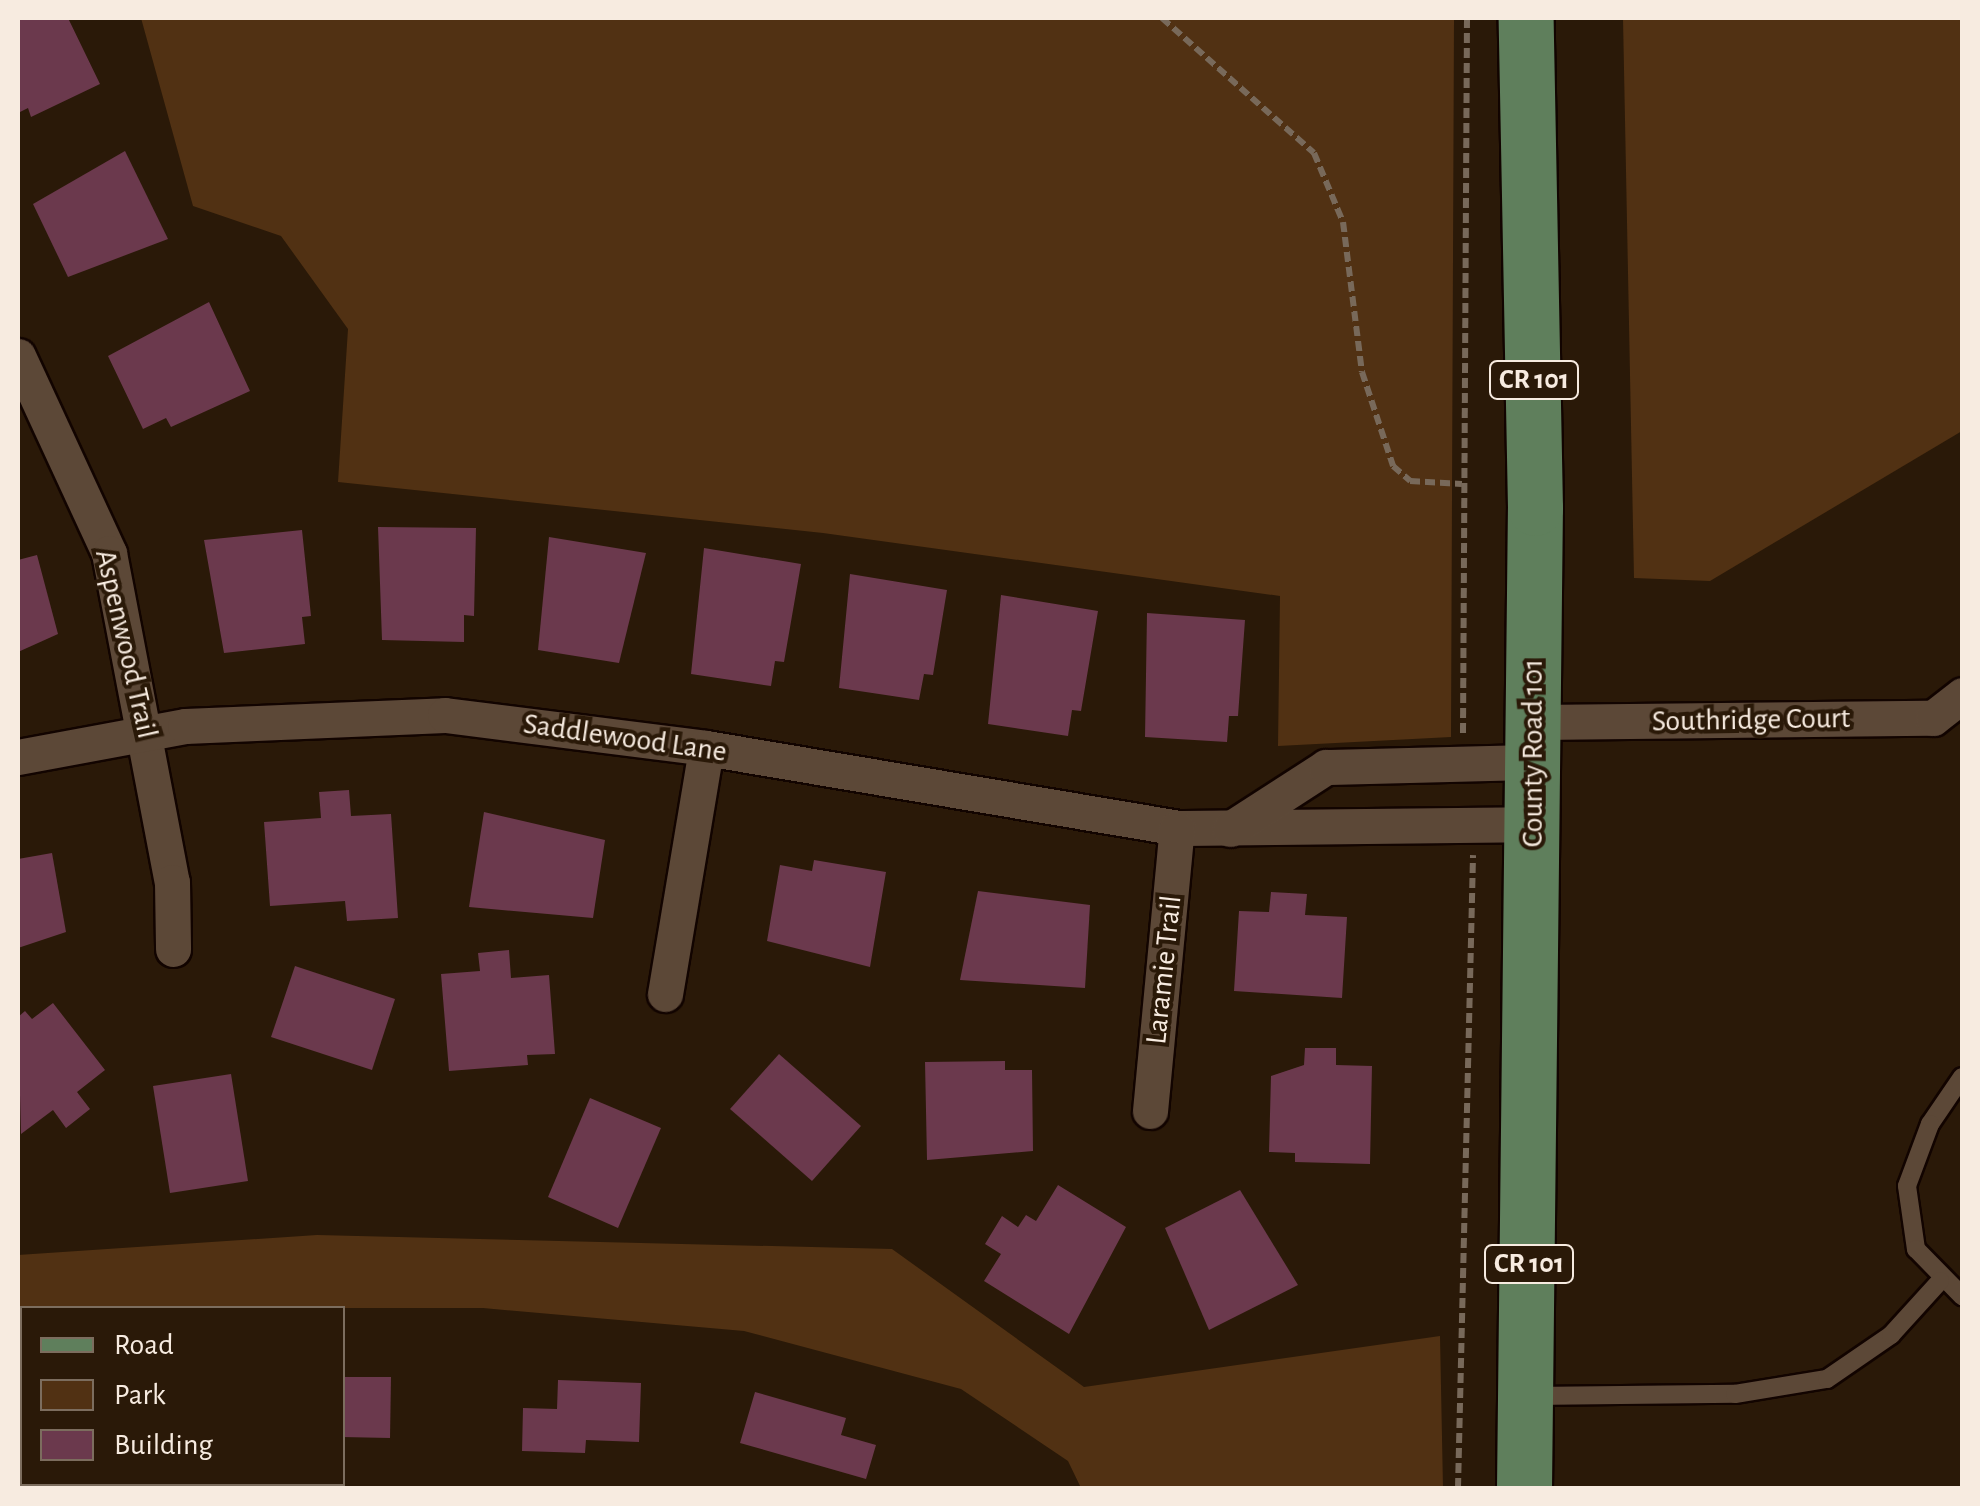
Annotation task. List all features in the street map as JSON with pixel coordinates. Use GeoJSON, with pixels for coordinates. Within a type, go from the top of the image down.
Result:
{"type":"FeatureCollection","features":[{"type":"Feature","properties":{"kind":"main road","name":"County Road 101"},"geometry":{"type":"LineString","coordinates":[[1524,1488],[1532,824],[1526,18]]}},
{"type":"Feature","properties":{"kind":"street","name":"Aspenwood Trail"},"geometry":{"type":"LineString","coordinates":[[18,356],[109,553],[147,733],[173,949]]}},
{"type":"Feature","properties":{"kind":"street","name":"Southridge Court"},"geometry":{"type":"LineString","coordinates":[[1532,742],[1933,718],[1962,696]]}},
{"type":"Feature","properties":{"kind":"street","name":"Saddlewood Lane"},"geometry":{"type":"LineString","coordinates":[[18,757],[147,733],[315,715],[445,715],[706,748],[1177,828],[1532,824]]}},
{"type":"Feature","properties":{"kind":"street"},"geometry":{"type":"LineString","coordinates":[[1229,830],[1326,768],[1466,763],[1532,742]]}},
{"type":"Feature","properties":{"kind":"street"},"geometry":{"type":"LineString","coordinates":[[666,994],[706,748]]}},
{"type":"Feature","properties":{"kind":"street","name":"Laramie Trail"},"geometry":{"type":"LineString","coordinates":[[1150,1111],[1177,828]]}},
{"type":"Feature","properties":{"kind":"lane"},"geometry":{"type":"LineString","coordinates":[[1962,1078],[1930,1124],[1907,1186],[1916,1249],[1940,1281],[1962,1296]]}},
{"type":"Feature","properties":{"kind":"lane"},"geometry":{"type":"LineString","coordinates":[[1527,1396],[1735,1394],[1827,1379],[1891,1335],[1940,1281]]}},
{"type":"Feature","properties":{"kind":"path"},"geometry":{"type":"LineString","coordinates":[[1162,18],[1314,153],[1342,222],[1362,372],[1393,466],[1410,481],[1462,484]]}},
{"type":"Feature","properties":{"kind":"path"},"geometry":{"type":"LineString","coordinates":[[1466,763],[1462,484],[1468,18]]}},
{"type":"Feature","properties":{"kind":"path"},"geometry":{"type":"LineString","coordinates":[[1458,1488],[1471,826]]}},
{"type":"Feature","properties":{"kind":"green space"},"geometry":{"type":"Polygon","coordinates":[[[141,18],[1454,18],[1451,737],[1278,746],[1280,596],[823,533],[338,482],[348,329],[281,236],[193,206],[141,18]]]}},
{"type":"Feature","properties":{"kind":"green space"},"geometry":{"type":"Polygon","coordinates":[[[1623,18],[1962,18],[1962,431],[1710,581],[1634,578],[1623,18]]]}},
{"type":"Feature","properties":{"kind":"green space"},"geometry":{"type":"Polygon","coordinates":[[[317,1235],[892,1249],[1084,1387],[1440,1336],[1443,1488],[1081,1488],[1068,1461],[961,1389],[744,1331],[483,1308],[20,1306],[18,1333],[18,1255],[317,1235]]]}},
{"type":"Feature","properties":{"kind":"building"},"geometry":{"type":"Polygon","coordinates":[[[18,18],[68,18],[100,84],[31,117],[28,108],[18,113],[18,18]]]}},
{"type":"Feature","properties":{"kind":"building"},"geometry":{"type":"Polygon","coordinates":[[[125,151],[168,239],[68,277],[33,204],[125,151]]]}},
{"type":"Feature","properties":{"kind":"building"},"geometry":{"type":"Polygon","coordinates":[[[209,302],[250,391],[171,427],[166,418],[143,429],[108,356],[209,302]]]}},
{"type":"Feature","properties":{"kind":"building"},"geometry":{"type":"Polygon","coordinates":[[[378,527],[476,528],[474,616],[464,615],[464,642],[382,640],[378,527]]]}},
{"type":"Feature","properties":{"kind":"building"},"geometry":{"type":"Polygon","coordinates":[[[302,530],[311,616],[302,617],[305,644],[224,653],[204,540],[302,530]]]}},
{"type":"Feature","properties":{"kind":"building"},"geometry":{"type":"Polygon","coordinates":[[[549,537],[646,553],[619,663],[538,650],[549,537]]]}},
{"type":"Feature","properties":{"kind":"building"},"geometry":{"type":"Polygon","coordinates":[[[704,548],[801,564],[784,662],[775,661],[771,686],[691,674],[704,548]]]}},
{"type":"Feature","properties":{"kind":"building"},"geometry":{"type":"Polygon","coordinates":[[[37,555],[58,634],[18,652],[18,560],[37,555]]]}},
{"type":"Feature","properties":{"kind":"building"},"geometry":{"type":"Polygon","coordinates":[[[850,574],[947,590],[933,675],[924,674],[919,700],[839,688],[850,574]]]}},
{"type":"Feature","properties":{"kind":"building"},"geometry":{"type":"Polygon","coordinates":[[[1001,595],[1098,611],[1081,711],[1072,710],[1068,736],[988,724],[1001,595]]]}},
{"type":"Feature","properties":{"kind":"building"},"geometry":{"type":"Polygon","coordinates":[[[1147,613],[1245,620],[1238,716],[1229,716],[1227,742],[1145,737],[1147,613]]]}},
{"type":"Feature","properties":{"kind":"building"},"geometry":{"type":"Polygon","coordinates":[[[349,790],[351,816],[391,814],[398,918],[347,921],[345,901],[270,906],[264,822],[321,818],[319,792],[349,790]]]}},
{"type":"Feature","properties":{"kind":"building"},"geometry":{"type":"Polygon","coordinates":[[[484,812],[605,840],[593,918],[469,907],[484,812]]]}},
{"type":"Feature","properties":{"kind":"building"},"geometry":{"type":"Polygon","coordinates":[[[52,853],[66,932],[18,948],[18,859],[52,853]]]}},
{"type":"Feature","properties":{"kind":"building"},"geometry":{"type":"Polygon","coordinates":[[[814,860],[886,872],[870,967],[767,941],[780,865],[812,871],[814,860]]]}},
{"type":"Feature","properties":{"kind":"building"},"geometry":{"type":"Polygon","coordinates":[[[978,891],[1090,905],[1085,988],[960,980],[978,891]]]}},
{"type":"Feature","properties":{"kind":"building"},"geometry":{"type":"Polygon","coordinates":[[[1271,892],[1307,894],[1305,915],[1347,917],[1342,998],[1234,991],[1239,911],[1269,912],[1271,892]]]}},
{"type":"Feature","properties":{"kind":"building"},"geometry":{"type":"Polygon","coordinates":[[[509,950],[511,978],[549,975],[555,1054],[527,1055],[528,1065],[449,1071],[441,974],[480,971],[478,953],[509,950]]]}},
{"type":"Feature","properties":{"kind":"building"},"geometry":{"type":"Polygon","coordinates":[[[295,966],[395,999],[372,1070],[271,1037],[295,966]]]}},
{"type":"Feature","properties":{"kind":"building"},"geometry":{"type":"Polygon","coordinates":[[[53,1003],[105,1070],[77,1092],[90,1109],[66,1128],[53,1110],[21,1134],[18,1017],[25,1011],[32,1019],[53,1003]]]}},
{"type":"Feature","properties":{"kind":"building"},"geometry":{"type":"Polygon","coordinates":[[[1305,1048],[1336,1048],[1336,1065],[1372,1066],[1370,1164],[1295,1162],[1295,1153],[1269,1152],[1271,1076],[1304,1065],[1305,1048]]]}},
{"type":"Feature","properties":{"kind":"building"},"geometry":{"type":"Polygon","coordinates":[[[779,1054],[861,1126],[812,1181],[730,1109],[779,1054]]]}},
{"type":"Feature","properties":{"kind":"building"},"geometry":{"type":"Polygon","coordinates":[[[1005,1061],[1005,1070],[1032,1070],[1033,1151],[927,1160],[925,1062],[1005,1061]]]}},
{"type":"Feature","properties":{"kind":"building"},"geometry":{"type":"Polygon","coordinates":[[[231,1074],[248,1181],[170,1193],[153,1086],[231,1074]]]}},
{"type":"Feature","properties":{"kind":"building"},"geometry":{"type":"Polygon","coordinates":[[[590,1098],[661,1128],[618,1228],[548,1197],[590,1098]]]}},
{"type":"Feature","properties":{"kind":"building"},"geometry":{"type":"Polygon","coordinates":[[[1058,1185],[1126,1227],[1069,1334],[984,1281],[1001,1254],[985,1244],[1002,1216],[1018,1227],[1026,1215],[1036,1221],[1058,1185]]]}},
{"type":"Feature","properties":{"kind":"building"},"geometry":{"type":"Polygon","coordinates":[[[1240,1190],[1298,1285],[1209,1330],[1165,1228],[1240,1190]]]}},
{"type":"Feature","properties":{"kind":"building"},"geometry":{"type":"Polygon","coordinates":[[[345,1377],[391,1377],[390,1438],[345,1437],[345,1377]]]}},
{"type":"Feature","properties":{"kind":"building"},"geometry":{"type":"Polygon","coordinates":[[[558,1380],[641,1383],[639,1442],[586,1440],[585,1453],[522,1451],[523,1408],[557,1409],[558,1380]]]}},
{"type":"Feature","properties":{"kind":"building"},"geometry":{"type":"Polygon","coordinates":[[[755,1392],[846,1418],[841,1435],[876,1445],[866,1479],[740,1443],[755,1392]]]}}]}
